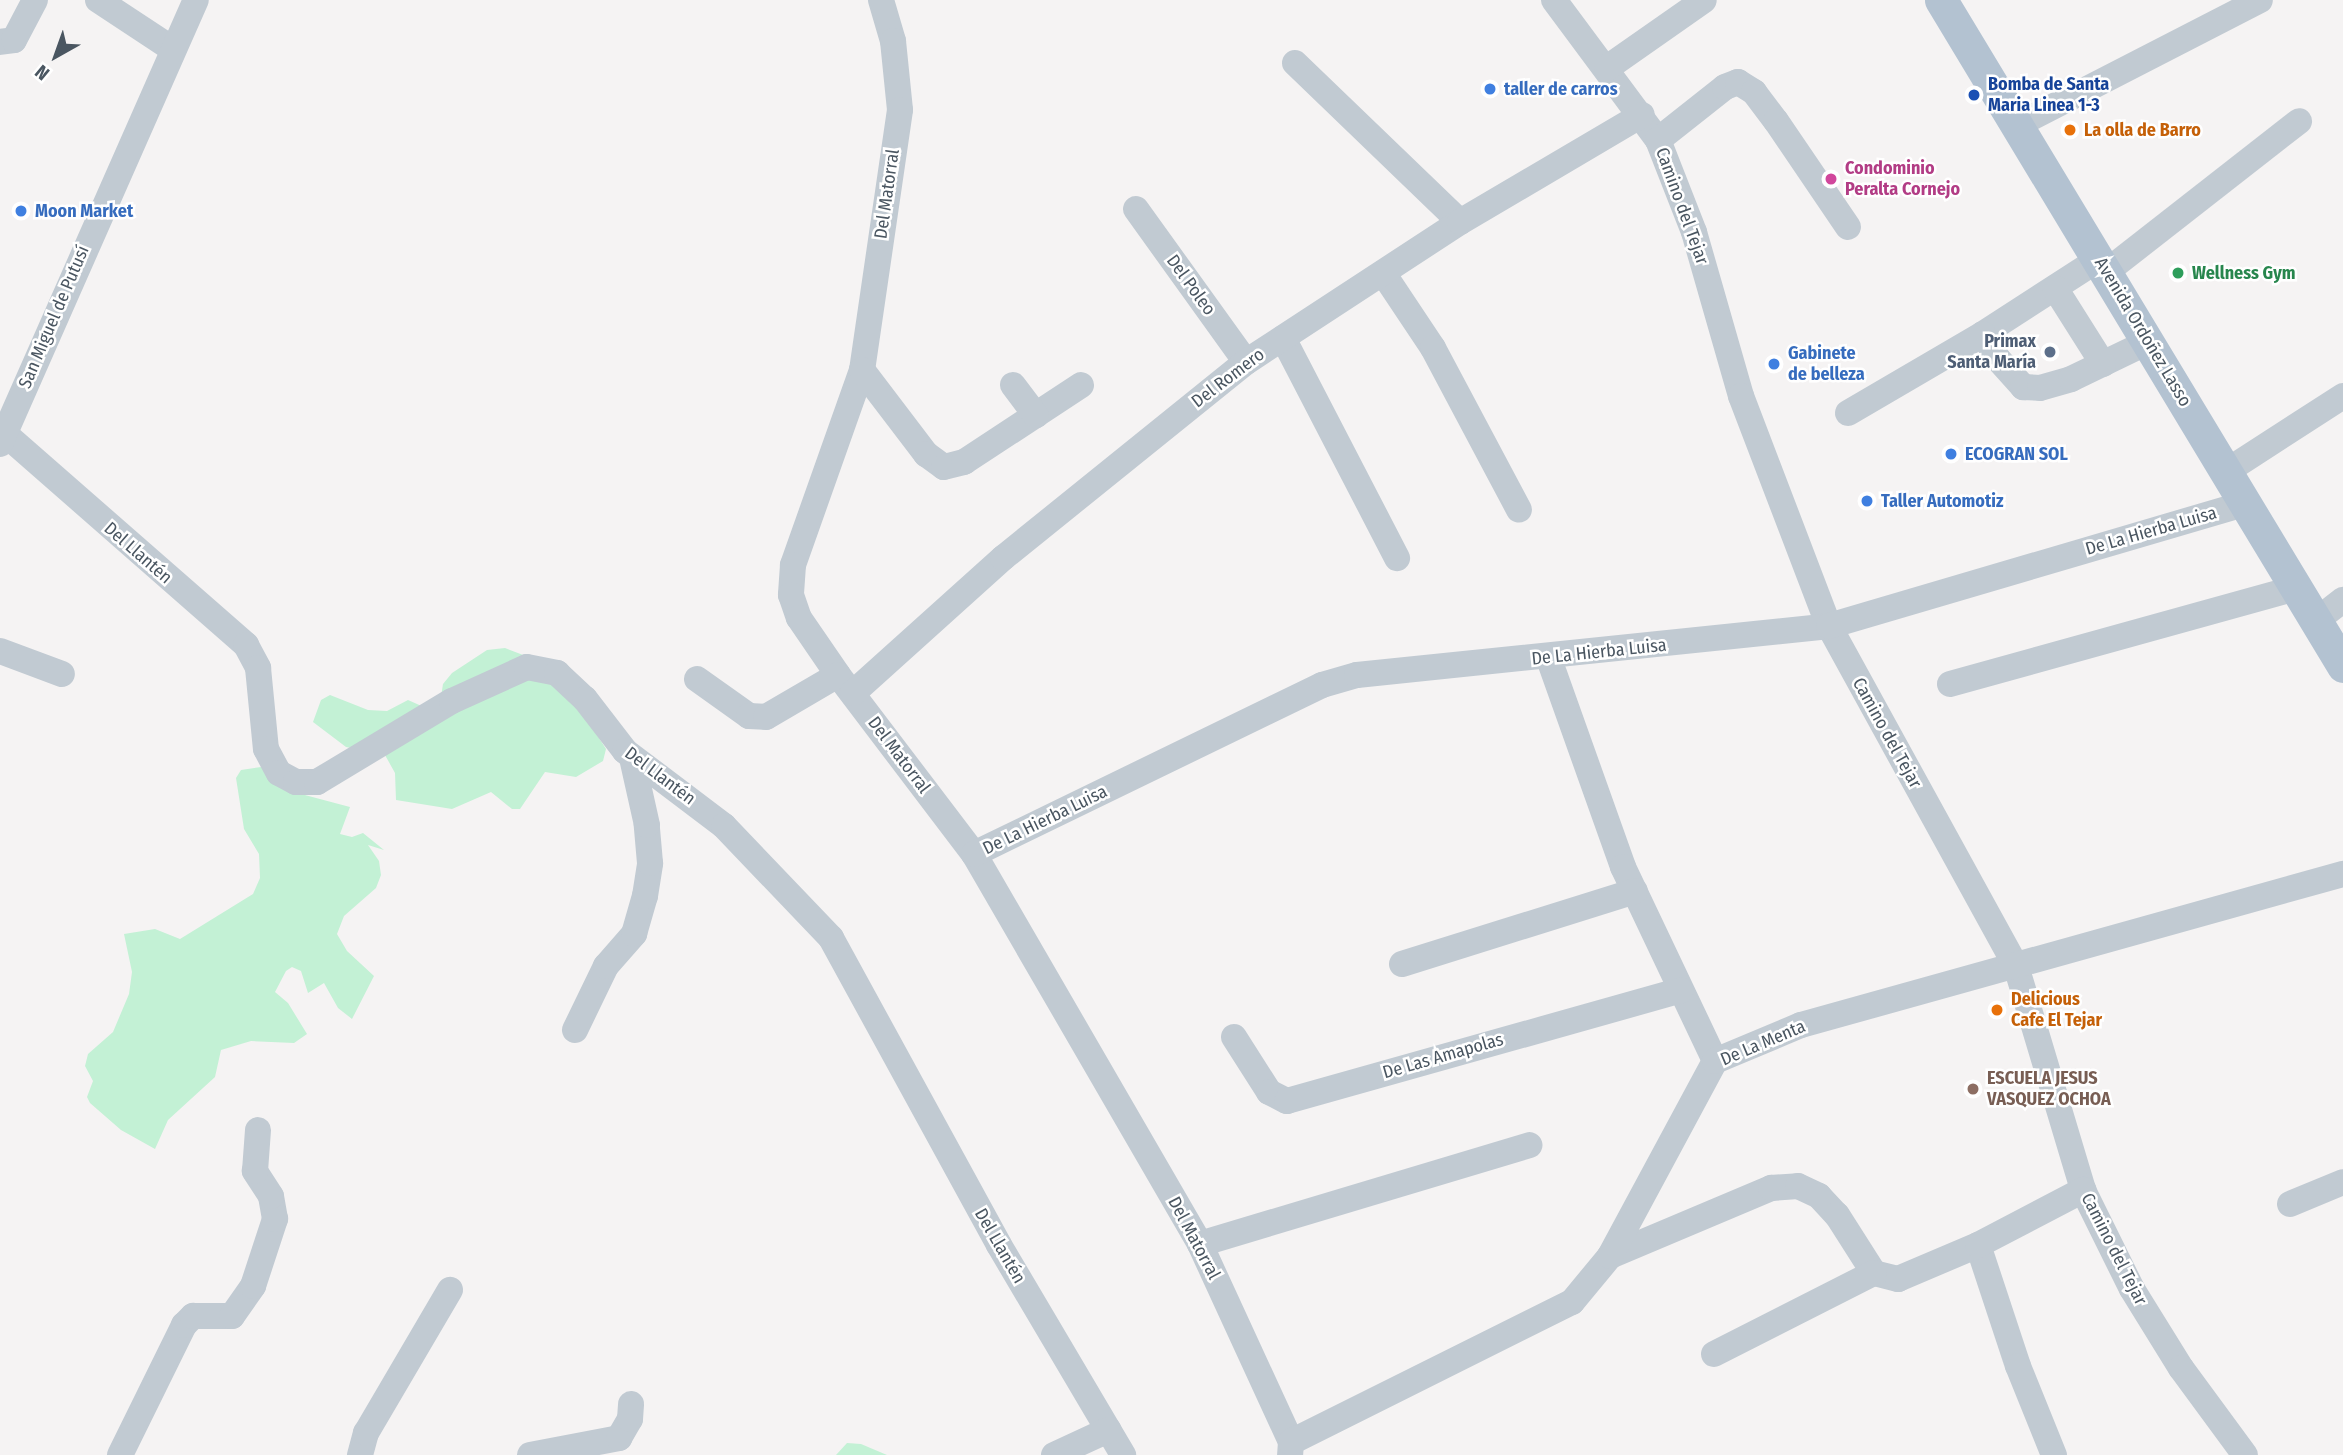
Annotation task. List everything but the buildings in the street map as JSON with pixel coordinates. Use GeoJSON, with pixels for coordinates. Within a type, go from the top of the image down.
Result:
{"type":"FeatureCollection","features":[{"type":"Feature","properties":{"kind":"main road","name":"Avenida Ordoñez Lasso"},"geometry":{"type":"LineString","coordinates":[[1941,0],[2343,666]]}},
{"type":"Feature","properties":{"kind":"street"},"geometry":{"type":"LineString","coordinates":[[0,42],[14,40],[35,0]]}},
{"type":"Feature","properties":{"kind":"street"},"geometry":{"type":"LineString","coordinates":[[98,0],[171,48]]}},
{"type":"Feature","properties":{"kind":"street","name":"San Miguel de Putusí"},"geometry":{"type":"LineString","coordinates":[[2,439],[171,48],[196,0]]}},
{"type":"Feature","properties":{"kind":"street","name":"Del Matorral"},"geometry":{"type":"LineString","coordinates":[[881,0],[893,41],[900,110],[862,370],[793,565],[791,595],[799,618],[845,684],[974,854],[1200,1244],[1290,1449]]}},
{"type":"Feature","properties":{"kind":"street","name":"Camino del Tejar"},"geometry":{"type":"LineString","coordinates":[[1554,0],[1658,140],[1693,232],[1741,396],[1829,626],[2016,966],[2083,1191],[2132,1289],[2181,1368],[2245,1455]]}},
{"type":"Feature","properties":{"kind":"street"},"geometry":{"type":"LineString","coordinates":[[1607,68],[1704,0]]}},
{"type":"Feature","properties":{"kind":"street"},"geometry":{"type":"LineString","coordinates":[[2017,125],[2260,0]]}},
{"type":"Feature","properties":{"kind":"street"},"geometry":{"type":"LineString","coordinates":[[1295,63],[1460,222]]}},
{"type":"Feature","properties":{"kind":"street"},"geometry":{"type":"LineString","coordinates":[[1658,140],[1725,87],[1738,82],[1754,92],[1776,121],[1848,227]]}},
{"type":"Feature","properties":{"kind":"street","name":"Del Romero"},"geometry":{"type":"LineString","coordinates":[[697,679],[749,716],[766,717],[845,684],[1246,362],[1460,222],[1642,116]]}},
{"type":"Feature","properties":{"kind":"street"},"geometry":{"type":"LineString","coordinates":[[1848,413],[1983,334],[2055,288],[2102,265],[2299,121]]}},
{"type":"Feature","properties":{"kind":"street","name":"Del Poleo"},"geometry":{"type":"LineString","coordinates":[[1136,209],[1246,362]]}},
{"type":"Feature","properties":{"kind":"street"},"geometry":{"type":"LineString","coordinates":[[1383,273],[1433,348],[1519,510]]}},
{"type":"Feature","properties":{"kind":"street"},"geometry":{"type":"LineString","coordinates":[[2055,288],[2103,364]]}},
{"type":"Feature","properties":{"kind":"street"},"geometry":{"type":"LineString","coordinates":[[1983,334],[2009,376],[2023,387],[2040,388],[2103,364],[2148,342]]}},
{"type":"Feature","properties":{"kind":"street"},"geometry":{"type":"LineString","coordinates":[[1283,338],[1397,558]]}},
{"type":"Feature","properties":{"kind":"street"},"geometry":{"type":"LineString","coordinates":[[862,370],[926,454],[944,467],[964,462],[1081,385]]}},
{"type":"Feature","properties":{"kind":"street"},"geometry":{"type":"LineString","coordinates":[[1013,385],[1036,415]]}},
{"type":"Feature","properties":{"kind":"street"},"geometry":{"type":"LineString","coordinates":[[2227,471],[2343,396]]}},
{"type":"Feature","properties":{"kind":"street","name":"Del Llantén"},"geometry":{"type":"LineString","coordinates":[[2,439],[246,645],[258,668],[266,750],[279,773],[296,782],[317,782],[452,701],[527,667],[557,673],[585,699],[632,758],[677,786],[724,825],[831,938],[999,1245],[1123,1455]]}},
{"type":"Feature","properties":{"kind":"street","name":"De La Hierba Luisa"},"geometry":{"type":"LineString","coordinates":[[974,854],[1322,685],[1356,676],[1549,659],[1829,626],[2246,503]]}},
{"type":"Feature","properties":{"kind":"street"},"geometry":{"type":"LineString","coordinates":[[1950,684],[2297,588]]}},
{"type":"Feature","properties":{"kind":"street"},"geometry":{"type":"LineString","coordinates":[[2317,620],[2343,600]]}},
{"type":"Feature","properties":{"kind":"street"},"geometry":{"type":"LineString","coordinates":[[0,651],[62,674]]}},
{"type":"Feature","properties":{"kind":"street"},"geometry":{"type":"LineString","coordinates":[[1549,659],[1635,891],[1715,1061]]}},
{"type":"Feature","properties":{"kind":"street"},"geometry":{"type":"LineString","coordinates":[[575,1030],[606,966],[634,934],[645,896],[650,863],[647,825],[632,758]]}},
{"type":"Feature","properties":{"kind":"street","name":"De La Menta"},"geometry":{"type":"LineString","coordinates":[[1290,1449],[1572,1302],[1610,1256],[1715,1061],[1801,1025],[2343,874]]}},
{"type":"Feature","properties":{"kind":"street"},"geometry":{"type":"LineString","coordinates":[[1402,964],[1635,891]]}},
{"type":"Feature","properties":{"kind":"street","name":"De Las Amapolas"},"geometry":{"type":"LineString","coordinates":[[1234,1037],[1269,1092],[1287,1101],[1681,990]]}},
{"type":"Feature","properties":{"kind":"street"},"geometry":{"type":"LineString","coordinates":[[120,1455],[184,1325],[193,1316],[232,1316],[253,1286],[275,1219],[271,1196],[255,1171],[258,1129]]}},
{"type":"Feature","properties":{"kind":"street"},"geometry":{"type":"LineString","coordinates":[[1200,1244],[1529,1145]]}},
{"type":"Feature","properties":{"kind":"street"},"geometry":{"type":"LineString","coordinates":[[2290,1204],[2343,1182]]}},
{"type":"Feature","properties":{"kind":"street"},"geometry":{"type":"LineString","coordinates":[[1610,1256],[1771,1188],[1798,1186],[1819,1196],[1836,1215],[1874,1273]]}},
{"type":"Feature","properties":{"kind":"street"},"geometry":{"type":"LineString","coordinates":[[1714,1354],[1874,1273],[1898,1279],[1978,1245],[2083,1191]]}},
{"type":"Feature","properties":{"kind":"street"},"geometry":{"type":"LineString","coordinates":[[1978,1245],[2018,1366],[2054,1455]]}},
{"type":"Feature","properties":{"kind":"street"},"geometry":{"type":"LineString","coordinates":[[360,1455],[366,1433],[450,1290]]}},
{"type":"Feature","properties":{"kind":"street"},"geometry":{"type":"LineString","coordinates":[[530,1455],[619,1438],[631,1419],[631,1404]]}},
{"type":"Feature","properties":{"kind":"street"},"geometry":{"type":"LineString","coordinates":[[1054,1455],[1108,1430]]}},
{"type":"Feature","properties":{"kind":"green space"},"geometry":{"type":"Polygon","coordinates":[[[505,648],[531,658],[569,691],[606,749],[603,761],[576,777],[545,772],[520,809],[512,809],[491,792],[452,809],[396,800],[395,773],[385,755],[346,747],[313,722],[321,700],[330,695],[368,710],[387,711],[408,700],[426,708],[441,697],[443,684],[452,673],[487,650],[505,648]]]}},
{"type":"Feature","properties":{"kind":"green space"},"geometry":{"type":"Polygon","coordinates":[[[261,767],[286,790],[350,807],[340,834],[352,837],[363,833],[384,850],[368,845],[379,861],[381,875],[376,888],[344,916],[337,934],[347,951],[374,976],[352,1019],[338,1008],[324,983],[308,993],[301,971],[292,967],[286,971],[275,992],[288,1003],[307,1034],[294,1043],[251,1041],[221,1050],[215,1077],[168,1120],[155,1149],[121,1130],[90,1103],[87,1097],[93,1081],[85,1066],[88,1054],[113,1032],[129,994],[132,972],[124,934],[155,929],[180,939],[253,894],[260,878],[259,854],[244,829],[236,778],[241,770],[261,767]]]}},
{"type":"Feature","properties":{"kind":"green space"},"geometry":{"type":"Polygon","coordinates":[[[847,1443],[861,1444],[887,1455],[836,1455],[847,1443]]]}},
{"type":"Feature","properties":{"kind":"place","name":"taller de carros"},"geometry":{"type":"Point","coordinates":[1490,89]}},
{"type":"Feature","properties":{"kind":"place","name":"Bomba de Santa Maria Linea 1-3"},"geometry":{"type":"Point","coordinates":[1974,95]}},
{"type":"Feature","properties":{"kind":"place","name":"La olla de Barro"},"geometry":{"type":"Point","coordinates":[2070,130]}},
{"type":"Feature","properties":{"kind":"place","name":"Condominio Peralta Cornejo"},"geometry":{"type":"Point","coordinates":[1831,179]}},
{"type":"Feature","properties":{"kind":"place","name":"Moon Market"},"geometry":{"type":"Point","coordinates":[21,211]}},
{"type":"Feature","properties":{"kind":"place","name":"Wellness Gym"},"geometry":{"type":"Point","coordinates":[2178,273]}},
{"type":"Feature","properties":{"kind":"place","name":"Primax Santa María"},"geometry":{"type":"Point","coordinates":[2050,352]}},
{"type":"Feature","properties":{"kind":"place","name":"Gabinete de belleza"},"geometry":{"type":"Point","coordinates":[1774,364]}},
{"type":"Feature","properties":{"kind":"place","name":"ECOGRAN SOL"},"geometry":{"type":"Point","coordinates":[1951,454]}},
{"type":"Feature","properties":{"kind":"place","name":"Taller Automotiz"},"geometry":{"type":"Point","coordinates":[1867,501]}},
{"type":"Feature","properties":{"kind":"place","name":"Delicious Cafe El Tejar"},"geometry":{"type":"Point","coordinates":[1997,1010]}},
{"type":"Feature","properties":{"kind":"place","name":"ESCUELA JESUS VASQUEZ OCHOA"},"geometry":{"type":"Point","coordinates":[1973,1089]}}]}
